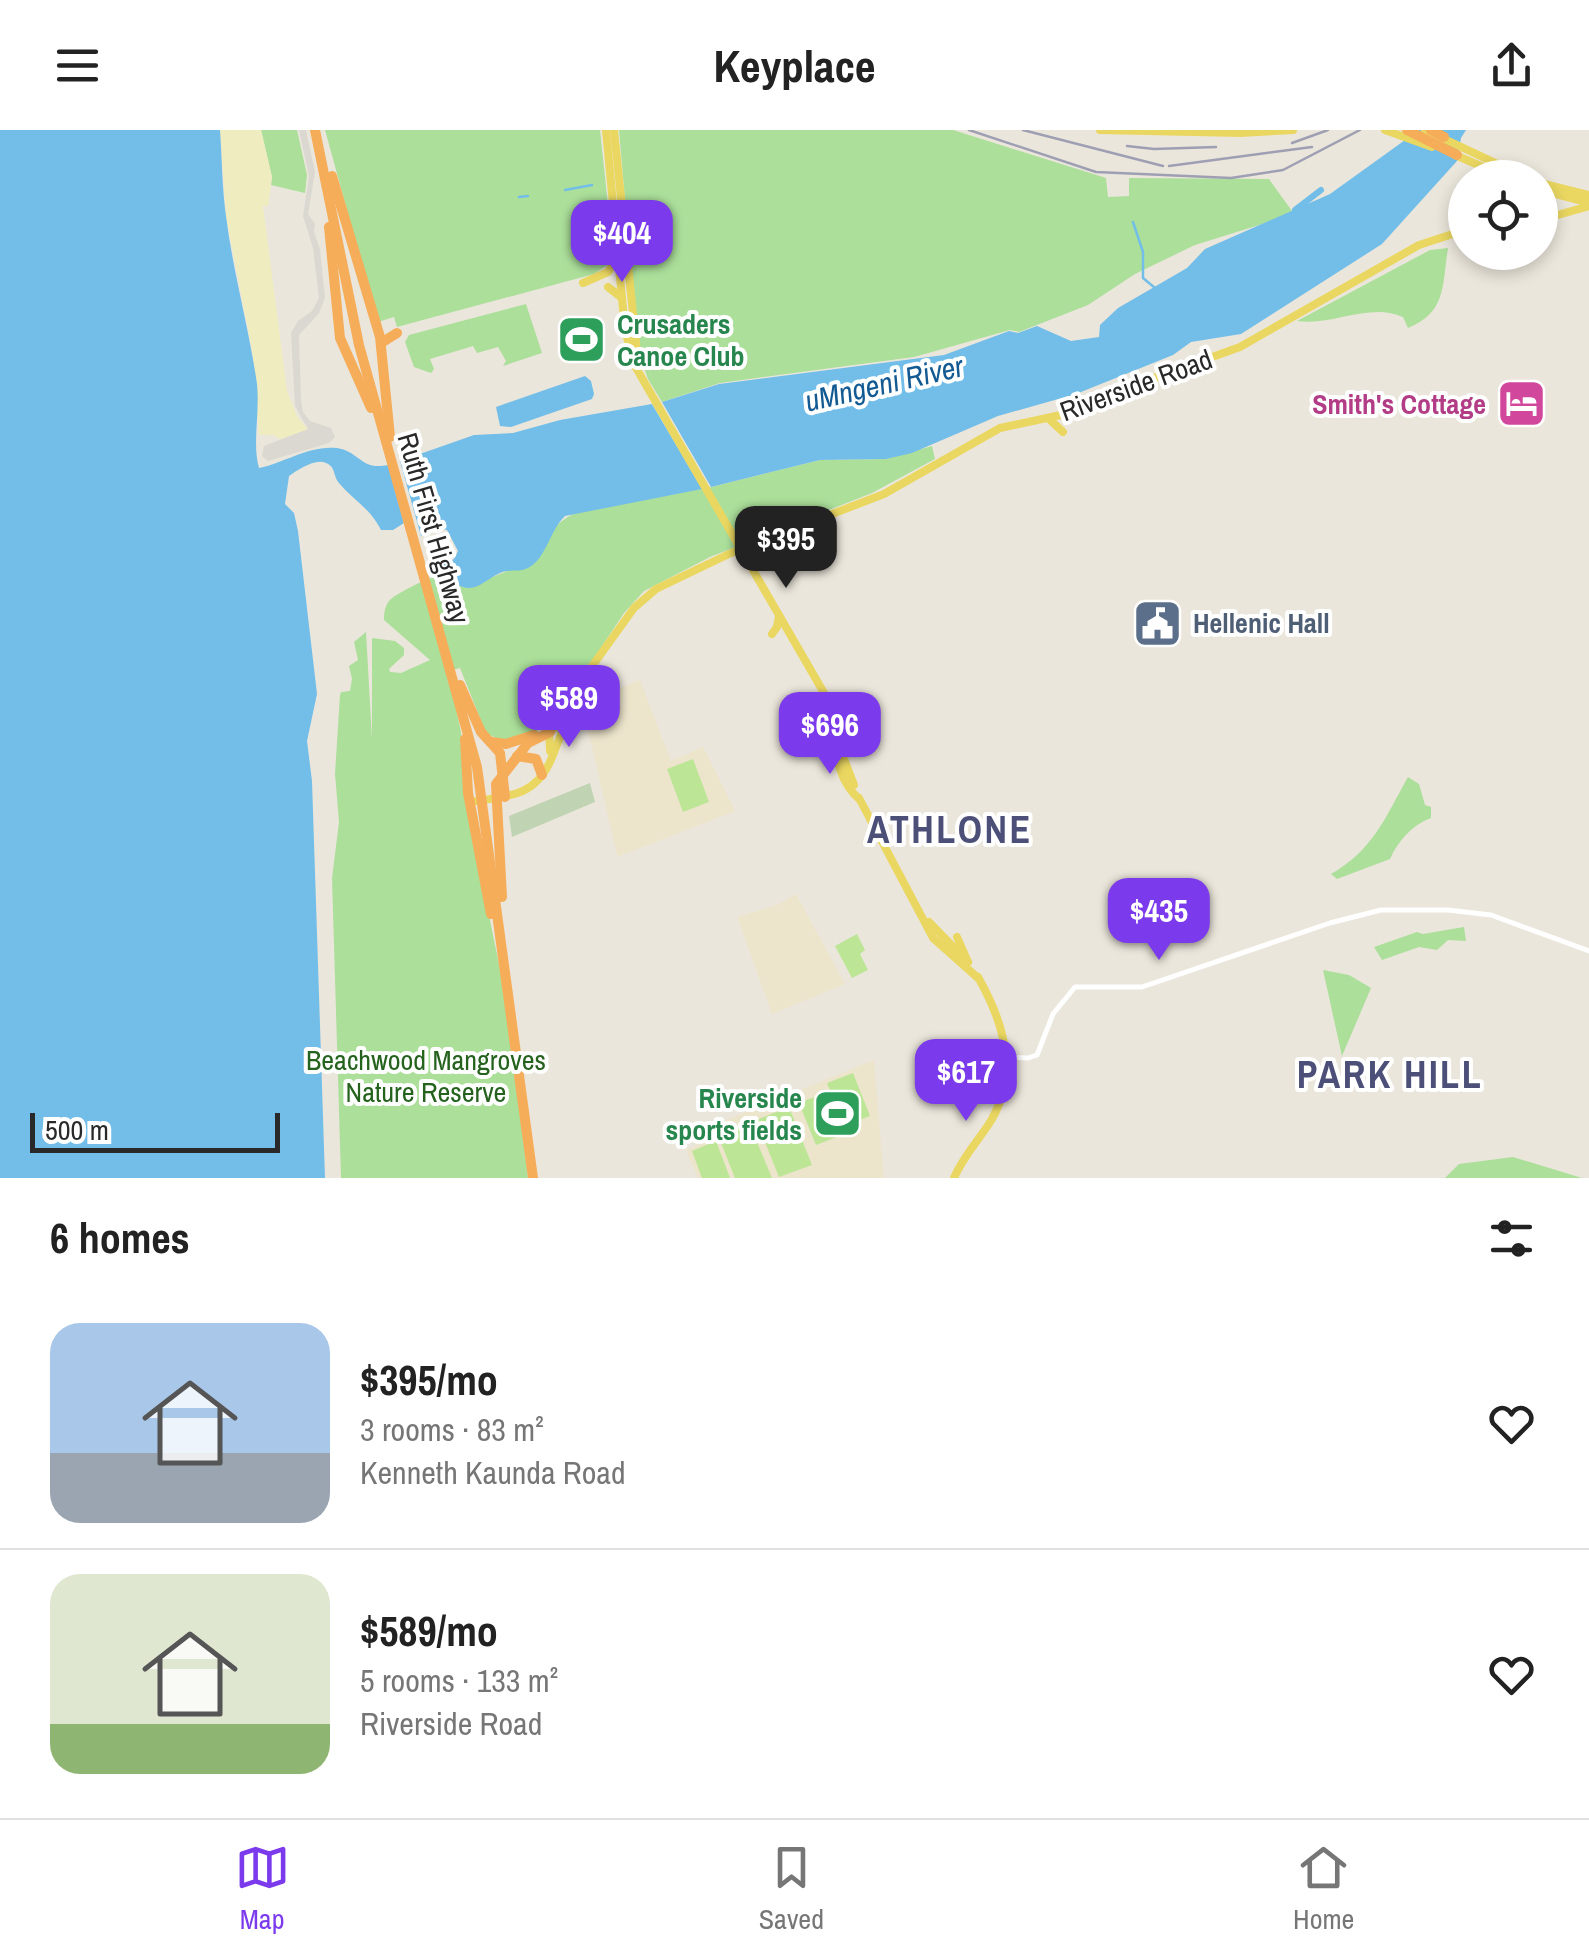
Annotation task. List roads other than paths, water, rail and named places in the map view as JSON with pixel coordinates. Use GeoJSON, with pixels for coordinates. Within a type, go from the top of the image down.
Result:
{"type":"FeatureCollection","features":[{"type":"Feature","properties":{"kind":"highway","name":"Ruth First Highway"},"geometry":{"type":"LineString","coordinates":[[318,130],[360,340],[483,772],[536,1178]]}},
{"type":"Feature","properties":{"kind":"highway","name":"Ruth First Highway"},"geometry":{"type":"LineString","coordinates":[[318,130],[332,176],[360,340]]}},
{"type":"Feature","properties":{"kind":"highway"},"geometry":{"type":"LineString","coordinates":[[1406,130],[1457,155]]}},
{"type":"Feature","properties":{"kind":"highway"},"geometry":{"type":"LineString","coordinates":[[1428,130],[1444,138]]}},
{"type":"Feature","properties":{"kind":"highway"},"geometry":{"type":"LineString","coordinates":[[322,162],[340,338],[380,416]]}},
{"type":"Feature","properties":{"kind":"highway"},"geometry":{"type":"LineString","coordinates":[[332,176],[381,344],[380,416]]}},
{"type":"Feature","properties":{"kind":"highway"},"geometry":{"type":"LineString","coordinates":[[381,344],[397,334]]}},
{"type":"Feature","properties":{"kind":"highway","name":"Ruth First Highway"},"geometry":{"type":"LineString","coordinates":[[456,681],[476,767],[536,1178]]}},
{"type":"Feature","properties":{"kind":"highway"},"geometry":{"type":"LineString","coordinates":[[456,681],[482,732],[500,753],[503,797]]}},
{"type":"Feature","properties":{"kind":"highway"},"geometry":{"type":"LineString","coordinates":[[456,681],[482,871],[508,989]]}},
{"type":"Feature","properties":{"kind":"highway"},"geometry":{"type":"LineString","coordinates":[[491,742],[511,742],[549,731]]}},
{"type":"Feature","properties":{"kind":"highway"},"geometry":{"type":"LineString","coordinates":[[502,897],[494,795],[498,780],[532,740],[549,731]]}},
{"type":"Feature","properties":{"kind":"highway"},"geometry":{"type":"LineString","coordinates":[[518,756],[536,759],[543,772]]}},
{"type":"Feature","properties":{"kind":"main road"},"geometry":{"type":"LineString","coordinates":[[606,130],[618,255],[639,371]]}},
{"type":"Feature","properties":{"kind":"main road"},"geometry":{"type":"LineString","coordinates":[[614,130],[628,346],[826,700],[834,749],[933,938],[978,978],[1002,1025],[1006,1057],[998,1108],[954,1178]]}},
{"type":"Feature","properties":{"kind":"main road"},"geometry":{"type":"LineString","coordinates":[[1100,130],[1293,130]]}},
{"type":"Feature","properties":{"kind":"main road"},"geometry":{"type":"LineString","coordinates":[[1385,130],[1468,160]]}},
{"type":"Feature","properties":{"kind":"main road"},"geometry":{"type":"LineString","coordinates":[[1444,138],[1490,160]]}},
{"type":"Feature","properties":{"kind":"main road"},"geometry":{"type":"LineString","coordinates":[[1558,190],[1589,195]]}},
{"type":"Feature","properties":{"kind":"main road"},"geometry":{"type":"LineString","coordinates":[[1558,194],[1589,204]]}},
{"type":"Feature","properties":{"kind":"main road"},"geometry":{"type":"LineString","coordinates":[[1558,204],[1567,211]]}},
{"type":"Feature","properties":{"kind":"main road"},"geometry":{"type":"LineString","coordinates":[[1558,213],[1589,204]]}},
{"type":"Feature","properties":{"kind":"main road","name":"Riverside Road"},"geometry":{"type":"LineString","coordinates":[[574,725],[580,683],[650,592],[742,549],[876,498],[1000,428],[1070,413],[1240,347],[1420,245],[1448,236]]}},
{"type":"Feature","properties":{"kind":"main road"},"geometry":{"type":"LineString","coordinates":[[583,283],[608,272],[618,255]]}},
{"type":"Feature","properties":{"kind":"main road"},"geometry":{"type":"LineString","coordinates":[[608,286],[622,298]]}},
{"type":"Feature","properties":{"kind":"main road"},"geometry":{"type":"LineString","coordinates":[[1048,418],[1063,432]]}},
{"type":"Feature","properties":{"kind":"main road"},"geometry":{"type":"LineString","coordinates":[[751,565],[774,596],[821,680],[845,738],[853,739]]}},
{"type":"Feature","properties":{"kind":"main road"},"geometry":{"type":"LineString","coordinates":[[772,634],[778,627],[779,616]]}},
{"type":"Feature","properties":{"kind":"main road"},"geometry":{"type":"LineString","coordinates":[[836,721],[844,771]]}},
{"type":"Feature","properties":{"kind":"main road"},"geometry":{"type":"LineString","coordinates":[[473,801],[528,791],[574,725]]}},
{"type":"Feature","properties":{"kind":"main road"},"geometry":{"type":"LineString","coordinates":[[543,772],[550,750],[549,731],[574,725]]}},
{"type":"Feature","properties":{"kind":"main road"},"geometry":{"type":"LineString","coordinates":[[957,937],[968,956],[966,964]]}},
{"type":"Feature","properties":{"kind":"street"},"geometry":{"type":"LineString","coordinates":[[1006,1057],[1037,1055],[1050,1019],[1075,988],[1142,987],[1362,914],[1394,909],[1490,914],[1589,952]]}},
{"type":"Feature","properties":{"kind":"water"},"geometry":{"type":"Polygon","coordinates":[[[0,130],[220,130],[229,237],[257,384],[259,468],[327,448],[344,450],[372,465],[388,465],[404,523],[393,530],[381,530],[339,483],[331,467],[322,462],[307,465],[289,476],[285,504],[294,513],[298,531],[317,694],[307,741],[312,781],[325,1178],[0,1178],[0,130]]]}},
{"type":"Feature","properties":{"kind":"water","name":"uMngeni River"},"geometry":{"type":"Polygon","coordinates":[[[1419,130],[1466,130],[1457,160],[1448,160],[1448,171],[1382,244],[1241,334],[1191,342],[1173,355],[1076,394],[998,416],[912,453],[886,459],[820,460],[711,487],[662,402],[719,384],[944,355],[1009,331],[1018,333],[1037,326],[1071,341],[1099,337],[1100,325],[1118,308],[1187,268],[1205,249],[1330,194],[1419,130]]]}},
{"type":"Feature","properties":{"kind":"water"},"geometry":{"type":"Polygon","coordinates":[[[585,376],[591,381],[592,399],[511,427],[500,426],[496,407],[585,376]]]}},
{"type":"Feature","properties":{"kind":"water"},"geometry":{"type":"Polygon","coordinates":[[[652,404],[702,489],[565,516],[534,564],[502,572],[476,586],[464,587],[432,576],[431,570],[454,559],[458,551],[447,530],[436,527],[421,536],[400,461],[474,435],[513,433],[560,420],[652,404]]]}},
{"type":"Feature","properties":{"kind":"waterway"},"geometry":{"type":"LineString","coordinates":[[565,190],[592,185]]}},
{"type":"Feature","properties":{"kind":"waterway"},"geometry":{"type":"LineString","coordinates":[[1295,210],[1321,190]]}},
{"type":"Feature","properties":{"kind":"waterway"},"geometry":{"type":"LineString","coordinates":[[519,197],[528,196]]}},
{"type":"Feature","properties":{"kind":"waterway"},"geometry":{"type":"LineString","coordinates":[[1133,222],[1143,252],[1143,278],[1155,288]]}},
{"type":"Feature","properties":{"kind":"railway"},"geometry":{"type":"LineString","coordinates":[[969,130],[1096,172],[1231,178],[1283,170],[1360,130]]}},
{"type":"Feature","properties":{"kind":"railway"},"geometry":{"type":"LineString","coordinates":[[1023,130],[1163,166]]}},
{"type":"Feature","properties":{"kind":"railway"},"geometry":{"type":"LineString","coordinates":[[1292,143],[1328,130]]}},
{"type":"Feature","properties":{"kind":"railway"},"geometry":{"type":"LineString","coordinates":[[1127,146],[1216,147]]}},
{"type":"Feature","properties":{"kind":"railway"},"geometry":{"type":"LineString","coordinates":[[1169,166],[1312,147]]}},
{"type":"Feature","properties":{"kind":"place","name":"Crusaders Canoe Club"},"geometry":{"type":"Point","coordinates":[582,340]}},
{"type":"Feature","properties":{"kind":"place","name":"Smith's Cottage"},"geometry":{"type":"Point","coordinates":[1521,404]}},
{"type":"Feature","properties":{"kind":"place","name":"Hellenic Hall"},"geometry":{"type":"Point","coordinates":[1158,623]}},
{"type":"Feature","properties":{"kind":"place","name":"Riverside sports fields"},"geometry":{"type":"Point","coordinates":[837,1114]}},
{"type":"Feature","properties":{"kind":"district","name":"ATHLONE"},"geometry":{"type":"Point","coordinates":[950,829]}},
{"type":"Feature","properties":{"kind":"district","name":"PARK HILL"},"geometry":{"type":"Point","coordinates":[1390,1074]}},
{"type":"Feature","properties":{"kind":"park label","name":"Beachwood Mangroves Nature Reserve"},"geometry":{"type":"Point","coordinates":[426,1076]}}]}
